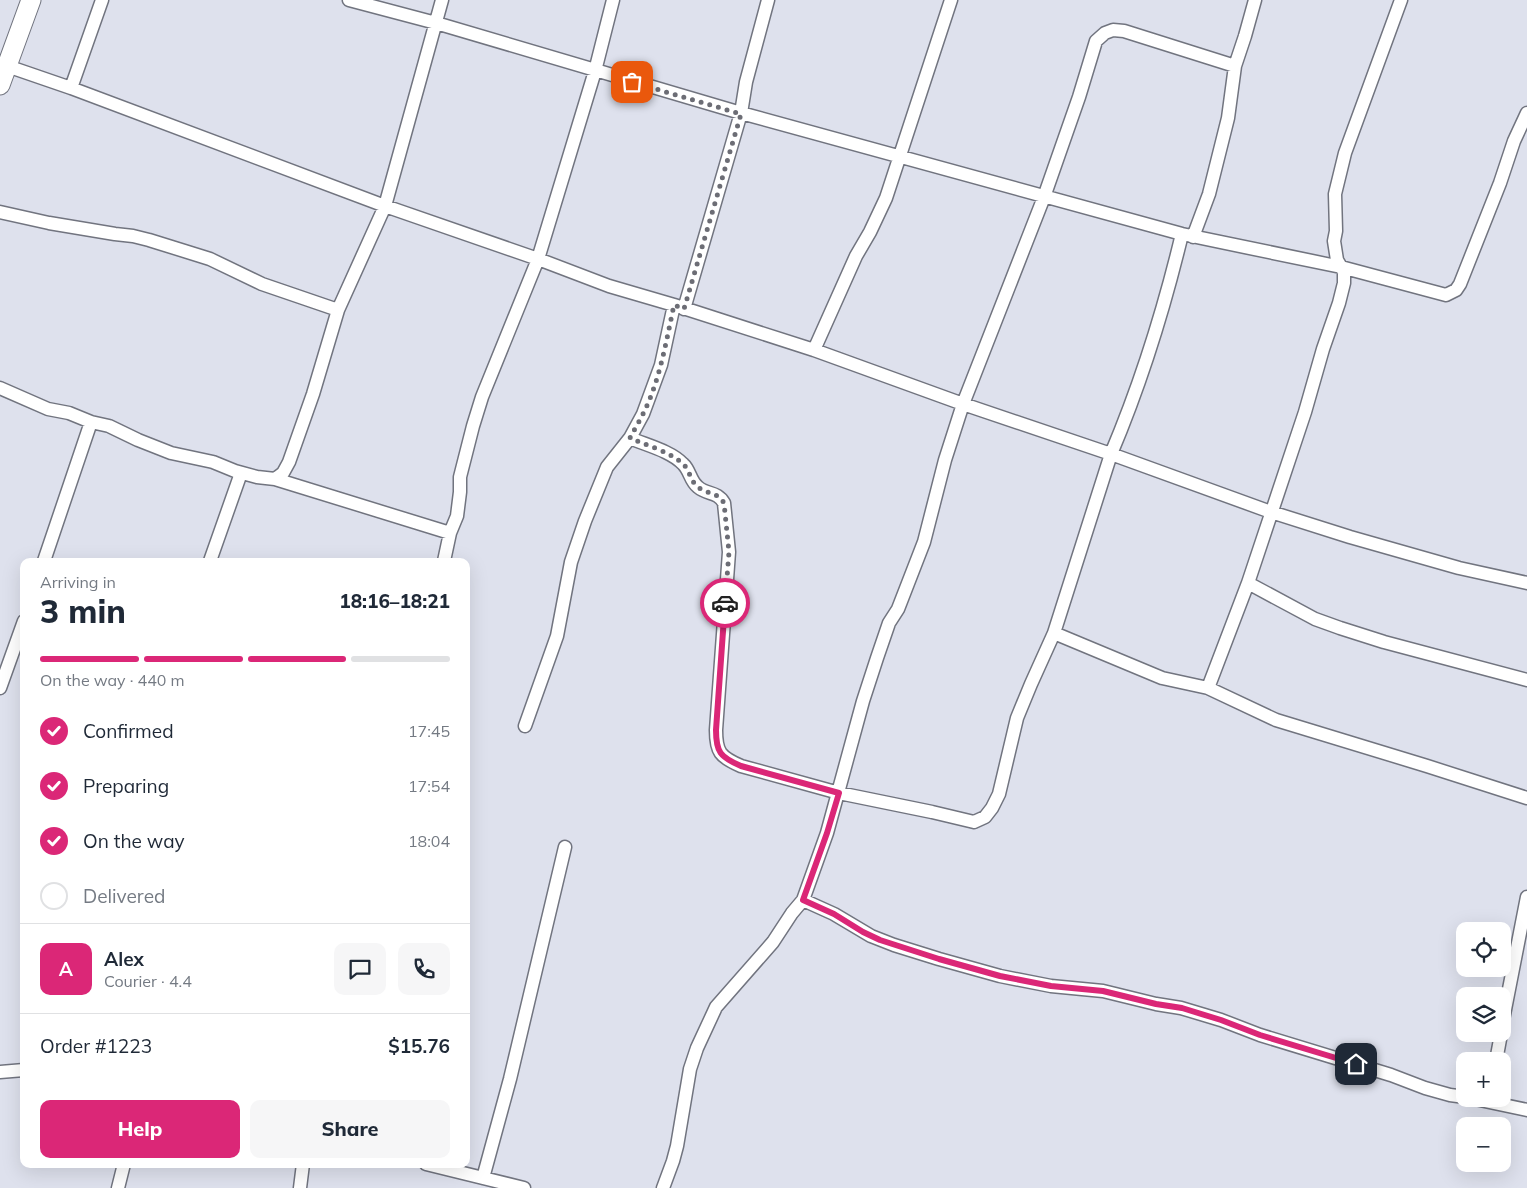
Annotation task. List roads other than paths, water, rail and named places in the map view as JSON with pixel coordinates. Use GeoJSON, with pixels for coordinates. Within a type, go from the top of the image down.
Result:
{"type":"FeatureCollection","features":[{"type":"Feature","properties":{"kind":"street"},"geometry":{"type":"LineString","coordinates":[[0,85],[31,0]]}},
{"type":"Feature","properties":{"kind":"street"},"geometry":{"type":"LineString","coordinates":[[71,88],[102,0]]}},
{"type":"Feature","properties":{"kind":"street"},"geometry":{"type":"LineString","coordinates":[[349,0],[436,23],[741,114],[1188,235],[1341,267],[1446,295],[1456,290],[1460,284],[1500,183],[1514,141],[1527,113]]}},
{"type":"Feature","properties":{"kind":"street"},"geometry":{"type":"LineString","coordinates":[[275,479],[283,473],[289,462],[302,428],[338,310],[385,206],[442,0]]}},
{"type":"Feature","properties":{"kind":"street"},"geometry":{"type":"LineString","coordinates":[[445,558],[459,504],[460,477],[467,446],[482,397],[538,259],[595,71],[613,0]]}},
{"type":"Feature","properties":{"kind":"street"},"geometry":{"type":"LineString","coordinates":[[525,726],[557,636],[571,562],[585,521],[607,467],[630,438],[643,414],[658,374],[741,114],[746,82],[768,0]]}},
{"type":"Feature","properties":{"kind":"street"},"geometry":{"type":"LineString","coordinates":[[814,350],[856,256],[886,198],[951,0]]}},
{"type":"Feature","properties":{"kind":"street"},"geometry":{"type":"LineString","coordinates":[[630,438],[675,457],[685,465],[696,485],[701,490],[720,497],[724,503],[729,552],[716,730],[716,744],[721,754],[728,760],[741,766],[839,793],[974,822],[985,816],[992,808],[999,794],[1017,718],[1054,633],[1110,454],[1123,425],[1188,235],[1209,194],[1228,118],[1235,66],[1246,36],[1255,0]]}},
{"type":"Feature","properties":{"kind":"street"},"geometry":{"type":"LineString","coordinates":[[1208,688],[1248,584],[1339,303],[1344,283],[1344,272],[1337,260],[1334,241],[1336,231],[1335,194],[1345,153],[1401,0]]}},
{"type":"Feature","properties":{"kind":"street"},"geometry":{"type":"LineString","coordinates":[[663,1188],[677,1146],[690,1069],[697,1048],[716,1007],[774,942],[792,913],[803,900],[827,833],[863,701],[889,623],[898,609],[924,542],[945,460],[963,404],[1044,196],[1079,98],[1096,41],[1114,30],[1124,31],[1235,66]]}},
{"type":"Feature","properties":{"kind":"street"},"geometry":{"type":"LineString","coordinates":[[7,66],[71,88],[385,206],[538,259],[609,286],[814,350],[1271,512],[1459,568],[1527,583]]}},
{"type":"Feature","properties":{"kind":"street"},"geometry":{"type":"LineString","coordinates":[[0,212],[149,240],[210,259],[262,284],[338,310]]}},
{"type":"Feature","properties":{"kind":"street"},"geometry":{"type":"LineString","coordinates":[[0,388],[48,409],[79,416],[91,422],[109,426],[172,453],[213,462],[241,473],[275,479],[450,533]]}},
{"type":"Feature","properties":{"kind":"street"},"geometry":{"type":"LineString","coordinates":[[45,558],[91,422]]}},
{"type":"Feature","properties":{"kind":"street"},"geometry":{"type":"LineString","coordinates":[[211,558],[241,473]]}},
{"type":"Feature","properties":{"kind":"street"},"geometry":{"type":"LineString","coordinates":[[1248,584],[1314,618],[1340,628],[1384,642],[1527,680]]}},
{"type":"Feature","properties":{"kind":"street"},"geometry":{"type":"LineString","coordinates":[[0,688],[20,632]]}},
{"type":"Feature","properties":{"kind":"street"},"geometry":{"type":"LineString","coordinates":[[1054,633],[1162,678],[1208,688],[1276,720],[1527,798]]}},
{"type":"Feature","properties":{"kind":"street"},"geometry":{"type":"LineString","coordinates":[[483,1178],[510,1080],[565,847]]}},
{"type":"Feature","properties":{"kind":"street"},"geometry":{"type":"LineString","coordinates":[[1509,987],[1527,897]]}},
{"type":"Feature","properties":{"kind":"street"},"geometry":{"type":"LineString","coordinates":[[803,900],[834,914],[880,940],[939,959],[1000,976],[1051,986],[1103,991],[1150,1003],[1182,1008],[1260,1035],[1392,1075],[1424,1088],[1456,1096]]}},
{"type":"Feature","properties":{"kind":"street"},"geometry":{"type":"LineString","coordinates":[[0,1072],[20,1070]]}},
{"type":"Feature","properties":{"kind":"street"},"geometry":{"type":"LineString","coordinates":[[1511,1106],[1527,1110]]}},
{"type":"Feature","properties":{"kind":"street"},"geometry":{"type":"LineString","coordinates":[[118,1188],[123,1168]]}},
{"type":"Feature","properties":{"kind":"street"},"geometry":{"type":"LineString","coordinates":[[300,1188],[302,1168]]}},
{"type":"Feature","properties":{"kind":"street"},"geometry":{"type":"LineString","coordinates":[[442,1168],[524,1188]]}}]}
